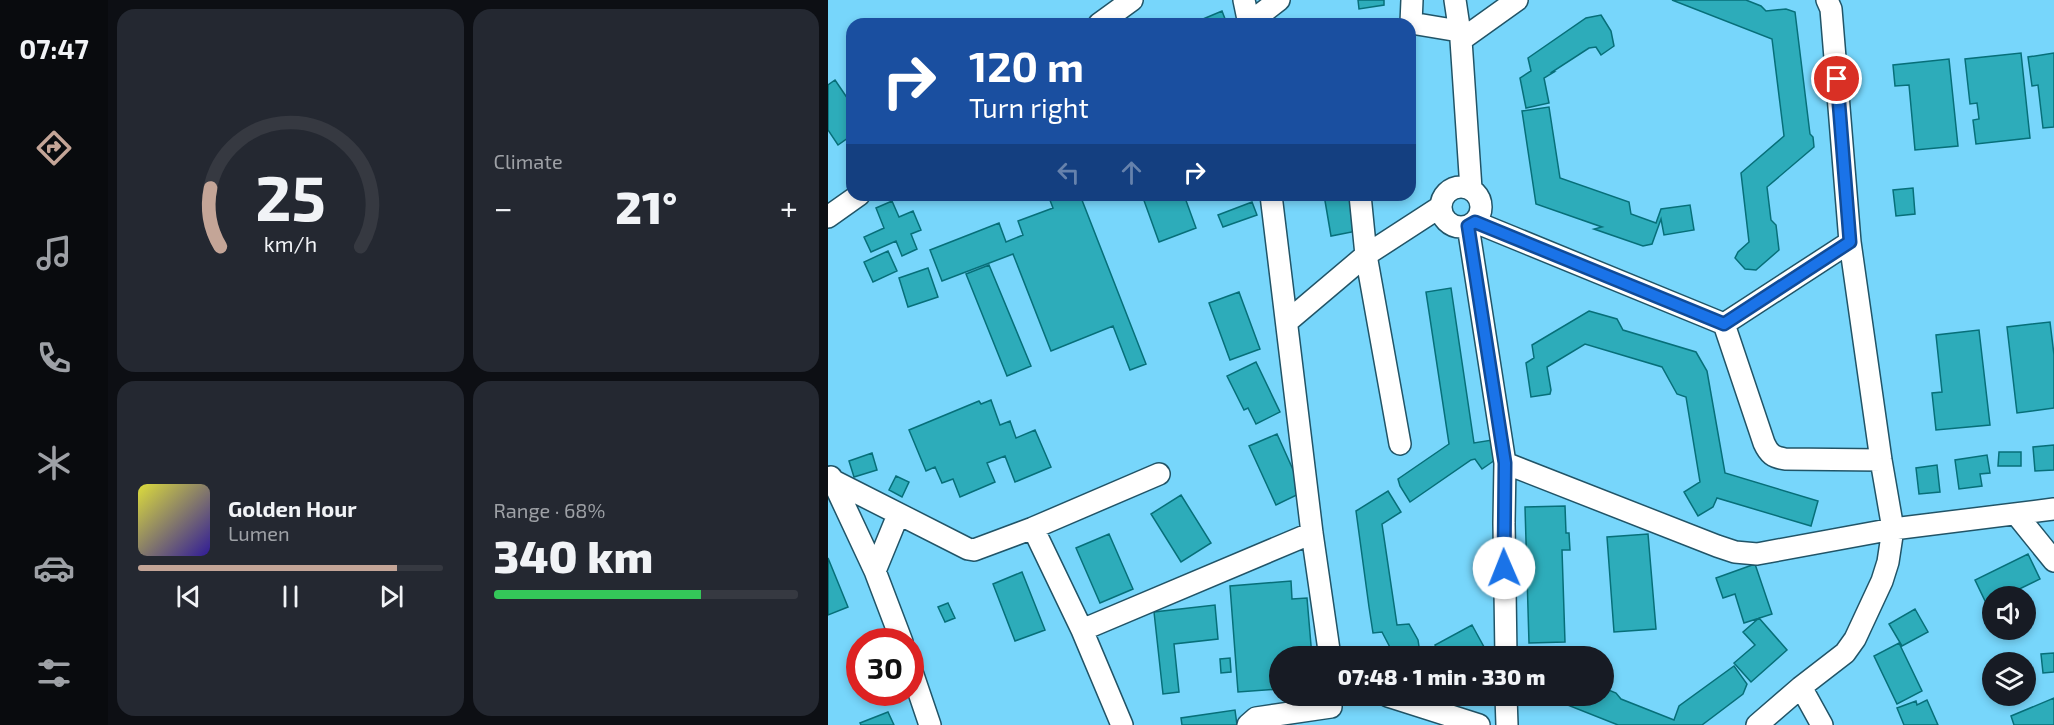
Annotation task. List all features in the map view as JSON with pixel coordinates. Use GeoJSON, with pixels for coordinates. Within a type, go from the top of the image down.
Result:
{"type":"FeatureCollection","features":[{"type":"Feature","properties":{"kind":"street"},"geometry":{"type":"LineString","coordinates":[[1107,18],[1132,0]]}},
{"type":"Feature","properties":{"kind":"street"},"geometry":{"type":"LineString","coordinates":[[1244,0],[1248,18]]}},
{"type":"Feature","properties":{"kind":"street"},"geometry":{"type":"LineString","coordinates":[[1256,18],[1279,0]]}},
{"type":"Feature","properties":{"kind":"street"},"geometry":{"type":"LineString","coordinates":[[1410,18],[1412,0]]}},
{"type":"Feature","properties":{"kind":"street"},"geometry":{"type":"LineString","coordinates":[[1455,0],[1460,36],[1471,189]]}},
{"type":"Feature","properties":{"kind":"street"},"geometry":{"type":"LineString","coordinates":[[1416,26],[1460,36],[1517,0]]}},
{"type":"Feature","properties":{"kind":"street"},"geometry":{"type":"LineString","coordinates":[[1757,725],[1800,687],[1845,653],[1855,639],[1882,581],[1888,562],[1893,530],[1850,242],[1831,9],[1827,0]]}},
{"type":"Feature","properties":{"kind":"street"},"geometry":{"type":"LineString","coordinates":[[1506,646],[1503,523],[1505,463],[1472,224],[1480,214],[1481,205],[1478,196],[1471,189],[1463,186],[1455,187],[1447,191],[1440,207],[1449,224],[1458,227],[1472,224],[1724,324],[1764,443],[1773,457],[1881,460]]}},
{"type":"Feature","properties":{"kind":"street"},"geometry":{"type":"LineString","coordinates":[[828,217],[851,201]]}},
{"type":"Feature","properties":{"kind":"street"},"geometry":{"type":"LineString","coordinates":[[1272,201],[1312,533],[1328,646]]}},
{"type":"Feature","properties":{"kind":"street"},"geometry":{"type":"LineString","coordinates":[[1361,201],[1366,255],[1400,444]]}},
{"type":"Feature","properties":{"kind":"street"},"geometry":{"type":"LineString","coordinates":[[1288,321],[1366,255],[1440,207]]}},
{"type":"Feature","properties":{"kind":"street"},"geometry":{"type":"LineString","coordinates":[[1724,324],[1850,242]]}},
{"type":"Feature","properties":{"kind":"street"},"geometry":{"type":"LineString","coordinates":[[1505,463],[1735,552],[1757,554],[1893,530],[2054,508]]}},
{"type":"Feature","properties":{"kind":"street"},"geometry":{"type":"LineString","coordinates":[[830,475],[898,514],[974,550],[1033,528],[1159,474]]}},
{"type":"Feature","properties":{"kind":"street"},"geometry":{"type":"LineString","coordinates":[[830,475],[875,571],[897,628]]}},
{"type":"Feature","properties":{"kind":"street"},"geometry":{"type":"LineString","coordinates":[[875,571],[898,514]]}},
{"type":"Feature","properties":{"kind":"street"},"geometry":{"type":"LineString","coordinates":[[2016,514],[2054,561]]}},
{"type":"Feature","properties":{"kind":"street"},"geometry":{"type":"LineString","coordinates":[[1033,528],[1082,630],[1122,725]]}},
{"type":"Feature","properties":{"kind":"street"},"geometry":{"type":"LineString","coordinates":[[1082,630],[1312,533]]}},
{"type":"Feature","properties":{"kind":"street"},"geometry":{"type":"LineString","coordinates":[[1800,687],[1822,725]]}},
{"type":"Feature","properties":{"kind":"street"},"geometry":{"type":"LineString","coordinates":[[924,706],[930,725]]}},
{"type":"Feature","properties":{"kind":"street"},"geometry":{"type":"LineString","coordinates":[[1419,706],[1479,725]]}},
{"type":"Feature","properties":{"kind":"street"},"geometry":{"type":"LineString","coordinates":[[1506,706],[1507,725]]}},
{"type":"Feature","properties":{"kind":"street"},"geometry":{"type":"LineString","coordinates":[[1248,725],[1256,718],[1332,709]]}},
{"type":"Feature","properties":{"kind":"building"},"geometry":{"type":"Polygon","coordinates":[[[1358,0],[1384,0],[1384,5],[1359,9],[1358,0]]]}},
{"type":"Feature","properties":{"kind":"building"},"geometry":{"type":"Polygon","coordinates":[[[1672,0],[1746,0],[1761,6],[1766,11],[1786,9],[1795,12],[1810,134],[1813,137],[1814,147],[1767,187],[1771,220],[1776,225],[1779,250],[1756,270],[1745,269],[1735,258],[1749,242],[1741,173],[1784,136],[1772,39],[1672,0]]]}},
{"type":"Feature","properties":{"kind":"building"},"geometry":{"type":"Polygon","coordinates":[[[1222,11],[1225,18],[1205,18],[1222,11]]]}},
{"type":"Feature","properties":{"kind":"building"},"geometry":{"type":"Polygon","coordinates":[[[1601,15],[1611,31],[1614,46],[1601,55],[1596,47],[1589,48],[1552,72],[1554,72],[1544,78],[1549,103],[1526,108],[1520,78],[1531,71],[1528,58],[1586,18],[1601,15]]]}},
{"type":"Feature","properties":{"kind":"building"},"geometry":{"type":"Polygon","coordinates":[[[2021,53],[2030,138],[1976,144],[1973,120],[1979,119],[1977,103],[1970,104],[1965,59],[2021,53]]]}},
{"type":"Feature","properties":{"kind":"building"},"geometry":{"type":"Polygon","coordinates":[[[2054,53],[2054,127],[2043,128],[2038,85],[2032,86],[2028,57],[2054,53]]]}},
{"type":"Feature","properties":{"kind":"building"},"geometry":{"type":"Polygon","coordinates":[[[1949,59],[1958,146],[1915,150],[1909,85],[1895,86],[1893,65],[1949,59]]]}},
{"type":"Feature","properties":{"kind":"building"},"geometry":{"type":"Polygon","coordinates":[[[835,80],[846,96],[846,139],[838,145],[828,130],[828,85],[835,80]]]}},
{"type":"Feature","properties":{"kind":"building"},"geometry":{"type":"Polygon","coordinates":[[[1549,107],[1560,178],[1629,202],[1631,214],[1656,223],[1661,209],[1690,205],[1694,230],[1664,235],[1661,219],[1652,244],[1643,246],[1594,229],[1602,227],[1536,204],[1522,111],[1549,107]]]}},
{"type":"Feature","properties":{"kind":"building"},"geometry":{"type":"Polygon","coordinates":[[[1913,188],[1915,214],[1896,216],[1893,190],[1913,188]]]}},
{"type":"Feature","properties":{"kind":"building"},"geometry":{"type":"Polygon","coordinates":[[[892,201],[899,217],[913,211],[921,230],[911,234],[917,249],[902,256],[896,241],[871,252],[864,237],[884,228],[876,208],[892,201]]]}},
{"type":"Feature","properties":{"kind":"building"},"geometry":{"type":"Polygon","coordinates":[[[1050,201],[1082,201],[1146,364],[1130,370],[1113,326],[1051,351],[1013,254],[942,281],[930,250],[999,223],[1006,242],[1023,235],[1018,221],[1053,208],[1050,201]]]}},
{"type":"Feature","properties":{"kind":"building"},"geometry":{"type":"Polygon","coordinates":[[[1144,201],[1186,201],[1196,228],[1159,242],[1144,201]]]}},
{"type":"Feature","properties":{"kind":"building"},"geometry":{"type":"Polygon","coordinates":[[[1325,201],[1351,201],[1357,231],[1331,236],[1325,201]]]}},
{"type":"Feature","properties":{"kind":"building"},"geometry":{"type":"Polygon","coordinates":[[[1252,202],[1257,215],[1223,227],[1218,215],[1252,202]]]}},
{"type":"Feature","properties":{"kind":"building"},"geometry":{"type":"Polygon","coordinates":[[[888,251],[897,271],[873,282],[864,262],[888,251]]]}},
{"type":"Feature","properties":{"kind":"building"},"geometry":{"type":"Polygon","coordinates":[[[989,265],[1031,366],[1007,376],[966,274],[989,265]]]}},
{"type":"Feature","properties":{"kind":"building"},"geometry":{"type":"Polygon","coordinates":[[[928,268],[938,297],[908,307],[899,278],[928,268]]]}},
{"type":"Feature","properties":{"kind":"building"},"geometry":{"type":"Polygon","coordinates":[[[1451,288],[1474,443],[1492,440],[1495,460],[1482,469],[1475,459],[1471,460],[1410,502],[1398,479],[1449,444],[1426,292],[1451,288]]]}},
{"type":"Feature","properties":{"kind":"building"},"geometry":{"type":"Polygon","coordinates":[[[1239,292],[1260,349],[1230,360],[1209,303],[1239,292]]]}},
{"type":"Feature","properties":{"kind":"building"},"geometry":{"type":"Polygon","coordinates":[[[1589,311],[1617,319],[1623,330],[1696,352],[1707,371],[1725,473],[1818,501],[1811,526],[1717,498],[1713,507],[1698,516],[1684,492],[1700,482],[1686,397],[1677,394],[1662,367],[1585,344],[1547,367],[1550,394],[1531,397],[1526,363],[1534,358],[1532,345],[1589,311]]]}},
{"type":"Feature","properties":{"kind":"building"},"geometry":{"type":"Polygon","coordinates":[[[2050,322],[2054,355],[2054,408],[2017,413],[2007,327],[2050,322]]]}},
{"type":"Feature","properties":{"kind":"building"},"geometry":{"type":"Polygon","coordinates":[[[1979,330],[1990,425],[1936,430],[1932,393],[1942,392],[1936,335],[1979,330]]]}},
{"type":"Feature","properties":{"kind":"building"},"geometry":{"type":"Polygon","coordinates":[[[1256,362],[1280,412],[1256,424],[1248,408],[1244,410],[1227,376],[1256,362]]]}},
{"type":"Feature","properties":{"kind":"building"},"geometry":{"type":"Polygon","coordinates":[[[991,400],[1000,425],[1010,421],[1016,438],[1035,430],[1051,467],[1015,482],[1005,456],[987,463],[995,482],[960,497],[953,479],[942,483],[935,467],[926,471],[909,430],[979,401],[981,404],[991,400]]]}},
{"type":"Feature","properties":{"kind":"building"},"geometry":{"type":"Polygon","coordinates":[[[1277,434],[1303,492],[1276,505],[1249,446],[1277,434]]]}},
{"type":"Feature","properties":{"kind":"building"},"geometry":{"type":"Polygon","coordinates":[[[2054,445],[2054,470],[2035,471],[2033,447],[2054,445]]]}},
{"type":"Feature","properties":{"kind":"building"},"geometry":{"type":"Polygon","coordinates":[[[1999,452],[2021,452],[2021,466],[1998,466],[1999,452]]]}},
{"type":"Feature","properties":{"kind":"building"},"geometry":{"type":"Polygon","coordinates":[[[872,453],[877,470],[854,477],[849,461],[872,453]]]}},
{"type":"Feature","properties":{"kind":"building"},"geometry":{"type":"Polygon","coordinates":[[[1987,455],[1990,473],[1980,474],[1982,486],[1959,489],[1955,460],[1987,455]]]}},
{"type":"Feature","properties":{"kind":"building"},"geometry":{"type":"Polygon","coordinates":[[[1937,465],[1940,492],[1919,494],[1916,468],[1937,465]]]}},
{"type":"Feature","properties":{"kind":"building"},"geometry":{"type":"Polygon","coordinates":[[[896,476],[909,482],[902,497],[889,490],[896,476]]]}},
{"type":"Feature","properties":{"kind":"building"},"geometry":{"type":"Polygon","coordinates":[[[1388,491],[1401,512],[1382,524],[1397,625],[1409,624],[1419,646],[1389,646],[1382,632],[1373,633],[1356,511],[1388,491]]]}},
{"type":"Feature","properties":{"kind":"building"},"geometry":{"type":"Polygon","coordinates":[[[1181,495],[1211,543],[1181,562],[1151,514],[1181,495]]]}},
{"type":"Feature","properties":{"kind":"building"},"geometry":{"type":"Polygon","coordinates":[[[1565,506],[1566,533],[1569,533],[1570,550],[1562,550],[1565,642],[1529,643],[1525,507],[1565,506]]]}},
{"type":"Feature","properties":{"kind":"building"},"geometry":{"type":"Polygon","coordinates":[[[1109,534],[1133,589],[1100,603],[1076,548],[1109,534]]]}},
{"type":"Feature","properties":{"kind":"building"},"geometry":{"type":"Polygon","coordinates":[[[1648,534],[1656,629],[1614,632],[1607,537],[1648,534]]]}},
{"type":"Feature","properties":{"kind":"building"},"geometry":{"type":"Polygon","coordinates":[[[2028,554],[2040,579],[2026,586],[1982,586],[1982,595],[1975,580],[2028,554]]]}},
{"type":"Feature","properties":{"kind":"building"},"geometry":{"type":"Polygon","coordinates":[[[828,558],[848,607],[828,615],[828,558]]]}},
{"type":"Feature","properties":{"kind":"building"},"geometry":{"type":"Polygon","coordinates":[[[1755,564],[1772,614],[1744,623],[1735,594],[1723,598],[1716,578],[1755,564]]]}},
{"type":"Feature","properties":{"kind":"building"},"geometry":{"type":"Polygon","coordinates":[[[1022,572],[1045,630],[1015,641],[993,584],[1022,572]]]}},
{"type":"Feature","properties":{"kind":"building"},"geometry":{"type":"Polygon","coordinates":[[[1291,581],[1292,599],[1307,598],[1311,646],[1269,646],[1269,690],[1238,692],[1230,586],[1291,581]]]}},
{"type":"Feature","properties":{"kind":"building"},"geometry":{"type":"Polygon","coordinates":[[[948,603],[955,618],[945,622],[938,607],[948,603]]]}},
{"type":"Feature","properties":{"kind":"building"},"geometry":{"type":"Polygon","coordinates":[[[1215,605],[1218,639],[1174,644],[1179,692],[1163,694],[1154,612],[1215,605]]]}},
{"type":"Feature","properties":{"kind":"building"},"geometry":{"type":"Polygon","coordinates":[[[1915,609],[1928,632],[1902,646],[1889,624],[1915,609]]]}},
{"type":"Feature","properties":{"kind":"building"},"geometry":{"type":"Polygon","coordinates":[[[1759,618],[1787,650],[1751,682],[1734,663],[1755,645],[1743,632],[1759,618]]]}},
{"type":"Feature","properties":{"kind":"building"},"geometry":{"type":"Polygon","coordinates":[[[1472,625],[1483,646],[1436,646],[1472,625]]]}},
{"type":"Feature","properties":{"kind":"building"},"geometry":{"type":"Polygon","coordinates":[[[1899,643],[1922,691],[1897,704],[1874,656],[1899,643]]]}},
{"type":"Feature","properties":{"kind":"building"},"geometry":{"type":"Polygon","coordinates":[[[2054,653],[2054,672],[2043,673],[2041,654],[2054,653]]]}},
{"type":"Feature","properties":{"kind":"building"},"geometry":{"type":"Polygon","coordinates":[[[1230,658],[1231,672],[1221,673],[1220,659],[1230,658]]]}},
{"type":"Feature","properties":{"kind":"building"},"geometry":{"type":"Polygon","coordinates":[[[1734,666],[1747,684],[1743,694],[1702,725],[1618,725],[1570,706],[1614,706],[1614,692],[1621,699],[1674,720],[1679,706],[1734,666]]]}},
{"type":"Feature","properties":{"kind":"building"},"geometry":{"type":"Polygon","coordinates":[[[2054,698],[2054,725],[2014,725],[2011,716],[2054,698]]]}},
{"type":"Feature","properties":{"kind":"building"},"geometry":{"type":"Polygon","coordinates":[[[1927,700],[1938,725],[1904,725],[1897,708],[1916,701],[1917,705],[1927,700]]]}},
{"type":"Feature","properties":{"kind":"building"},"geometry":{"type":"Polygon","coordinates":[[[1235,710],[1237,725],[1182,725],[1181,718],[1235,710]]]}},
{"type":"Feature","properties":{"kind":"building"},"geometry":{"type":"Polygon","coordinates":[[[888,712],[894,725],[861,725],[860,723],[888,712]]]}},
{"type":"Feature","properties":{"kind":"route"},"geometry":{"type":"LineString","coordinates":[[1504,568],[1505,463],[1468,226],[1475,222],[1724,324],[1850,242],[1837,79]]}}]}
